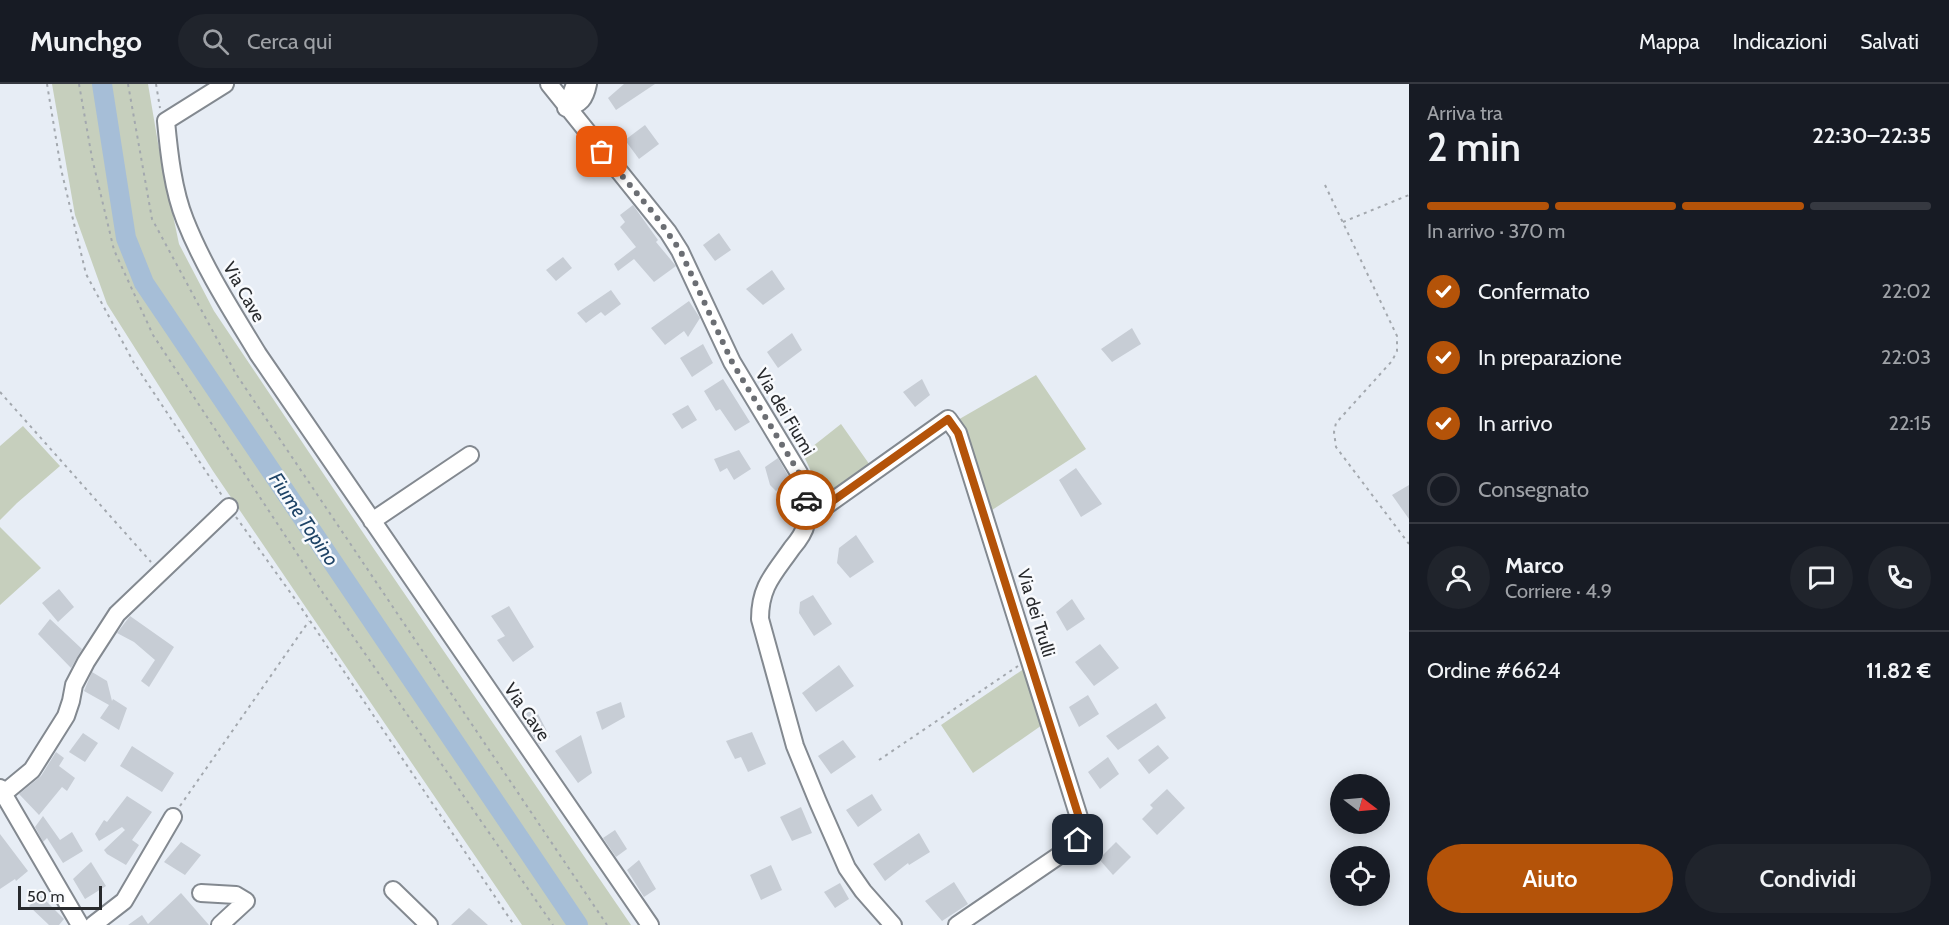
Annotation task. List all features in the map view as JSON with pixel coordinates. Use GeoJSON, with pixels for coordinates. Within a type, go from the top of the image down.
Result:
{"type":"FeatureCollection","features":[{"type":"Feature","properties":{"kind":"street"},"geometry":{"type":"LineString","coordinates":[[166,121],[225,84]]}},
{"type":"Feature","properties":{"kind":"street","name":"Via dei Fiumi"},"geometry":{"type":"LineString","coordinates":[[549,84],[587,134],[648,206],[680,250],[732,362],[799,473],[806,491],[806,525],[800,538],[765,586],[760,602],[760,619],[795,746],[818,802],[847,868],[892,925]]}},
{"type":"Feature","properties":{"kind":"street"},"geometry":{"type":"LineString","coordinates":[[566,108],[574,84]]}},
{"type":"Feature","properties":{"kind":"street"},"geometry":{"type":"LineString","coordinates":[[566,108],[578,104],[586,91]]}},
{"type":"Feature","properties":{"kind":"street"},"geometry":{"type":"LineString","coordinates":[[586,91],[587,134]]}},
{"type":"Feature","properties":{"kind":"street","name":"Via Cave"},"geometry":{"type":"LineString","coordinates":[[166,121],[175,183],[184,219],[214,281],[258,354],[650,925]]}},
{"type":"Feature","properties":{"kind":"street","name":"Via dei Trulli"},"geometry":{"type":"LineString","coordinates":[[807,510],[827,505],[948,419],[958,433],[1083,830],[1078,840],[1070,848],[957,925]]}},
{"type":"Feature","properties":{"kind":"street"},"geometry":{"type":"LineString","coordinates":[[372,520],[470,455]]}},
{"type":"Feature","properties":{"kind":"street"},"geometry":{"type":"LineString","coordinates":[[80,925],[2,791],[32,770],[66,716],[72,701],[74,685],[86,662],[117,614],[229,507]]}},
{"type":"Feature","properties":{"kind":"street"},"geometry":{"type":"LineString","coordinates":[[93,925],[124,902],[172,816]]}},
{"type":"Feature","properties":{"kind":"street"},"geometry":{"type":"LineString","coordinates":[[393,890],[429,925]]}},
{"type":"Feature","properties":{"kind":"street"},"geometry":{"type":"LineString","coordinates":[[201,893],[236,895],[246,901],[220,925]]}},
{"type":"Feature","properties":{"kind":"path"},"geometry":{"type":"LineString","coordinates":[[47,84],[61,169],[86,274],[134,363],[229,507],[309,621],[514,925]]}},
{"type":"Feature","properties":{"kind":"path"},"geometry":{"type":"LineString","coordinates":[[80,84],[92,158],[114,250],[153,335],[323,594],[553,925]]}},
{"type":"Feature","properties":{"kind":"path"},"geometry":{"type":"LineString","coordinates":[[128,84],[152,219],[236,374],[607,925]]}},
{"type":"Feature","properties":{"kind":"path"},"geometry":{"type":"LineString","coordinates":[[156,84],[158,104],[166,121]]}},
{"type":"Feature","properties":{"kind":"path"},"geometry":{"type":"LineString","coordinates":[[1325,185],[1396,336],[1397,351],[1385,371],[1336,423],[1334,432],[1336,447],[1409,544]]}},
{"type":"Feature","properties":{"kind":"path"},"geometry":{"type":"LineString","coordinates":[[1343,222],[1409,195]]}},
{"type":"Feature","properties":{"kind":"path"},"geometry":{"type":"LineString","coordinates":[[0,392],[151,561]]}},
{"type":"Feature","properties":{"kind":"path"},"geometry":{"type":"LineString","coordinates":[[172,816],[309,621]]}},
{"type":"Feature","properties":{"kind":"path"},"geometry":{"type":"LineString","coordinates":[[879,760],[1029,658]]}},
{"type":"Feature","properties":{"kind":"green space"},"geometry":{"type":"Polygon","coordinates":[[[52,84],[148,84],[179,244],[214,311],[631,925],[522,925],[213,471],[107,304],[75,215],[52,84]]]}},
{"type":"Feature","properties":{"kind":"green space"},"geometry":{"type":"Polygon","coordinates":[[[1036,375],[1086,449],[992,510],[956,421],[1036,375]]]}},
{"type":"Feature","properties":{"kind":"green space"},"geometry":{"type":"Polygon","coordinates":[[[841,424],[872,468],[825,502],[803,454],[841,424]]]}},
{"type":"Feature","properties":{"kind":"green space"},"geometry":{"type":"Polygon","coordinates":[[[23,426],[60,466],[0,520],[0,446],[23,426]]]}},
{"type":"Feature","properties":{"kind":"green space"},"geometry":{"type":"Polygon","coordinates":[[[0,527],[41,568],[0,605],[0,527]]]}},
{"type":"Feature","properties":{"kind":"green space"},"geometry":{"type":"Polygon","coordinates":[[[1028,666],[1045,723],[973,773],[941,725],[1028,666]]]}},
{"type":"Feature","properties":{"kind":"building"},"geometry":{"type":"Polygon","coordinates":[[[624,84],[655,84],[616,110],[608,98],[624,84]]]}},
{"type":"Feature","properties":{"kind":"building"},"geometry":{"type":"Polygon","coordinates":[[[645,125],[659,144],[639,159],[625,140],[645,125]]]}},
{"type":"Feature","properties":{"kind":"building"},"geometry":{"type":"Polygon","coordinates":[[[633,205],[658,240],[656,242],[676,266],[654,282],[634,259],[618,271],[614,264],[636,247],[620,227],[625,222],[620,215],[633,205]]]}},
{"type":"Feature","properties":{"kind":"building"},"geometry":{"type":"Polygon","coordinates":[[[719,233],[731,250],[715,261],[703,245],[719,233]]]}},
{"type":"Feature","properties":{"kind":"building"},"geometry":{"type":"Polygon","coordinates":[[[563,257],[572,268],[556,281],[546,270],[563,257]]]}},
{"type":"Feature","properties":{"kind":"building"},"geometry":{"type":"Polygon","coordinates":[[[772,270],[785,289],[763,305],[746,289],[772,270]]]}},
{"type":"Feature","properties":{"kind":"building"},"geometry":{"type":"Polygon","coordinates":[[[611,290],[621,304],[605,316],[601,312],[586,323],[577,313],[611,290]]]}},
{"type":"Feature","properties":{"kind":"building"},"geometry":{"type":"Polygon","coordinates":[[[689,301],[700,318],[688,337],[684,331],[665,345],[651,328],[689,301]]]}},
{"type":"Feature","properties":{"kind":"building"},"geometry":{"type":"Polygon","coordinates":[[[1132,328],[1141,344],[1112,362],[1101,349],[1132,328]]]}},
{"type":"Feature","properties":{"kind":"building"},"geometry":{"type":"Polygon","coordinates":[[[792,333],[802,350],[778,368],[767,352],[792,333]]]}},
{"type":"Feature","properties":{"kind":"building"},"geometry":{"type":"Polygon","coordinates":[[[703,344],[713,363],[692,377],[680,358],[703,344]]]}},
{"type":"Feature","properties":{"kind":"building"},"geometry":{"type":"Polygon","coordinates":[[[723,379],[750,422],[735,431],[720,409],[716,411],[704,391],[723,379]]]}},
{"type":"Feature","properties":{"kind":"building"},"geometry":{"type":"Polygon","coordinates":[[[922,379],[930,395],[915,407],[903,392],[922,379]]]}},
{"type":"Feature","properties":{"kind":"building"},"geometry":{"type":"Polygon","coordinates":[[[688,405],[697,420],[682,429],[672,414],[688,405]]]}},
{"type":"Feature","properties":{"kind":"building"},"geometry":{"type":"Polygon","coordinates":[[[739,450],[751,469],[734,480],[727,468],[720,472],[714,459],[739,450]]]}},
{"type":"Feature","properties":{"kind":"building"},"geometry":{"type":"Polygon","coordinates":[[[778,458],[790,479],[776,491],[770,485],[765,467],[778,458]]]}},
{"type":"Feature","properties":{"kind":"building"},"geometry":{"type":"Polygon","coordinates":[[[1076,468],[1102,504],[1081,517],[1059,480],[1076,468]]]}},
{"type":"Feature","properties":{"kind":"building"},"geometry":{"type":"Polygon","coordinates":[[[1409,485],[1409,519],[1392,495],[1409,485]]]}},
{"type":"Feature","properties":{"kind":"building"},"geometry":{"type":"Polygon","coordinates":[[[856,535],[874,562],[850,578],[837,563],[839,548],[856,535]]]}},
{"type":"Feature","properties":{"kind":"building"},"geometry":{"type":"Polygon","coordinates":[[[59,589],[74,607],[58,622],[42,603],[59,589]]]}},
{"type":"Feature","properties":{"kind":"building"},"geometry":{"type":"Polygon","coordinates":[[[813,595],[832,624],[814,636],[799,613],[800,602],[813,595]]]}},
{"type":"Feature","properties":{"kind":"building"},"geometry":{"type":"Polygon","coordinates":[[[1072,599],[1085,619],[1067,631],[1056,612],[1072,599]]]}},
{"type":"Feature","properties":{"kind":"building"},"geometry":{"type":"Polygon","coordinates":[[[509,606],[534,647],[513,662],[497,640],[505,636],[491,616],[509,606]]]}},
{"type":"Feature","properties":{"kind":"building"},"geometry":{"type":"Polygon","coordinates":[[[130,616],[174,647],[149,687],[141,681],[155,660],[134,642],[117,633],[130,616]]]}},
{"type":"Feature","properties":{"kind":"building"},"geometry":{"type":"Polygon","coordinates":[[[50,619],[82,649],[71,668],[38,634],[50,619]]]}},
{"type":"Feature","properties":{"kind":"building"},"geometry":{"type":"Polygon","coordinates":[[[1100,644],[1119,668],[1094,686],[1075,662],[1100,644]]]}},
{"type":"Feature","properties":{"kind":"building"},"geometry":{"type":"Polygon","coordinates":[[[839,665],[854,686],[816,712],[802,693],[839,665]]]}},
{"type":"Feature","properties":{"kind":"building"},"geometry":{"type":"Polygon","coordinates":[[[92,672],[107,681],[112,701],[113,699],[127,708],[119,730],[100,718],[109,705],[84,691],[92,672]]]}},
{"type":"Feature","properties":{"kind":"building"},"geometry":{"type":"Polygon","coordinates":[[[1088,695],[1099,714],[1079,727],[1069,707],[1088,695]]]}},
{"type":"Feature","properties":{"kind":"building"},"geometry":{"type":"Polygon","coordinates":[[[621,702],[625,717],[602,730],[596,712],[621,702]]]}},
{"type":"Feature","properties":{"kind":"building"},"geometry":{"type":"Polygon","coordinates":[[[1156,703],[1166,718],[1118,750],[1106,736],[1156,703]]]}},
{"type":"Feature","properties":{"kind":"building"},"geometry":{"type":"Polygon","coordinates":[[[535,708],[550,737],[539,744],[520,717],[535,708]]]}},
{"type":"Feature","properties":{"kind":"building"},"geometry":{"type":"Polygon","coordinates":[[[752,732],[766,764],[748,772],[741,757],[735,759],[726,741],[752,732]]]}},
{"type":"Feature","properties":{"kind":"building"},"geometry":{"type":"Polygon","coordinates":[[[83,733],[98,743],[85,762],[69,752],[83,733]]]}},
{"type":"Feature","properties":{"kind":"building"},"geometry":{"type":"Polygon","coordinates":[[[581,735],[592,773],[578,783],[555,751],[581,735]]]}},
{"type":"Feature","properties":{"kind":"building"},"geometry":{"type":"Polygon","coordinates":[[[843,740],[856,757],[831,774],[818,756],[843,740]]]}},
{"type":"Feature","properties":{"kind":"building"},"geometry":{"type":"Polygon","coordinates":[[[1158,745],[1169,758],[1149,774],[1138,760],[1158,745]]]}},
{"type":"Feature","properties":{"kind":"building"},"geometry":{"type":"Polygon","coordinates":[[[132,746],[174,773],[162,792],[120,766],[132,746]]]}},
{"type":"Feature","properties":{"kind":"building"},"geometry":{"type":"Polygon","coordinates":[[[56,752],[64,758],[59,766],[75,778],[67,791],[62,787],[39,815],[19,794],[41,776],[56,752]]]}},
{"type":"Feature","properties":{"kind":"building"},"geometry":{"type":"Polygon","coordinates":[[[1108,757],[1119,774],[1100,789],[1088,772],[1108,757]]]}},
{"type":"Feature","properties":{"kind":"building"},"geometry":{"type":"Polygon","coordinates":[[[1167,789],[1185,808],[1157,835],[1142,819],[1153,808],[1150,805],[1167,789]]]}},
{"type":"Feature","properties":{"kind":"building"},"geometry":{"type":"Polygon","coordinates":[[[872,794],[882,810],[858,827],[846,810],[872,794]]]}},
{"type":"Feature","properties":{"kind":"building"},"geometry":{"type":"Polygon","coordinates":[[[127,796],[152,812],[132,840],[139,845],[126,865],[104,850],[125,830],[122,827],[99,841],[95,834],[104,820],[107,822],[127,796]]]}},
{"type":"Feature","properties":{"kind":"building"},"geometry":{"type":"Polygon","coordinates":[[[801,807],[812,833],[792,841],[780,817],[801,807]]]}},
{"type":"Feature","properties":{"kind":"building"},"geometry":{"type":"Polygon","coordinates":[[[43,816],[60,840],[72,832],[83,851],[63,863],[47,838],[43,842],[35,827],[43,816]]]}},
{"type":"Feature","properties":{"kind":"building"},"geometry":{"type":"Polygon","coordinates":[[[615,830],[627,849],[616,857],[603,838],[615,830]]]}},
{"type":"Feature","properties":{"kind":"building"},"geometry":{"type":"Polygon","coordinates":[[[919,833],[930,852],[909,865],[908,863],[885,881],[873,864],[919,833]]]}},
{"type":"Feature","properties":{"kind":"building"},"geometry":{"type":"Polygon","coordinates":[[[0,834],[28,871],[16,881],[15,879],[0,889],[0,834]]]}},
{"type":"Feature","properties":{"kind":"building"},"geometry":{"type":"Polygon","coordinates":[[[181,842],[201,855],[185,875],[164,862],[181,842]]]}},
{"type":"Feature","properties":{"kind":"building"},"geometry":{"type":"Polygon","coordinates":[[[1116,842],[1131,857],[1113,875],[1099,859],[1116,842]]]}},
{"type":"Feature","properties":{"kind":"building"},"geometry":{"type":"Polygon","coordinates":[[[639,860],[656,889],[644,897],[627,870],[639,860]]]}},
{"type":"Feature","properties":{"kind":"building"},"geometry":{"type":"Polygon","coordinates":[[[91,862],[106,886],[85,899],[73,879],[91,862]]]}},
{"type":"Feature","properties":{"kind":"building"},"geometry":{"type":"Polygon","coordinates":[[[771,865],[782,890],[761,900],[750,875],[771,865]]]}},
{"type":"Feature","properties":{"kind":"building"},"geometry":{"type":"Polygon","coordinates":[[[954,882],[968,904],[942,921],[925,901],[954,882]]]}},
{"type":"Feature","properties":{"kind":"building"},"geometry":{"type":"Polygon","coordinates":[[[840,883],[849,899],[835,908],[824,892],[840,883]]]}},
{"type":"Feature","properties":{"kind":"building"},"geometry":{"type":"Polygon","coordinates":[[[181,893],[209,925],[128,925],[142,915],[148,924],[181,893]]]}},
{"type":"Feature","properties":{"kind":"building"},"geometry":{"type":"Polygon","coordinates":[[[40,895],[64,919],[59,925],[49,925],[29,906],[40,895]]]}},
{"type":"Feature","properties":{"kind":"building"},"geometry":{"type":"Polygon","coordinates":[[[469,908],[488,925],[451,925],[469,908]]]}},
{"type":"Feature","properties":{"kind":"waterway","name":"Fiume Topino"},"geometry":{"type":"LineString","coordinates":[[102,84],[126,238],[144,283],[578,925]]}},
{"type":"Feature","properties":{"kind":"way so far"},"geometry":{"type":"LineString","coordinates":[[602,152],[655,215],[680,250],[732,362],[799,473],[806,491],[806,500]]}},
{"type":"Feature","properties":{"kind":"route"},"geometry":{"type":"LineString","coordinates":[[806,500],[807,510],[827,505],[948,419],[958,433],[1083,830],[1078,840]]}}]}
